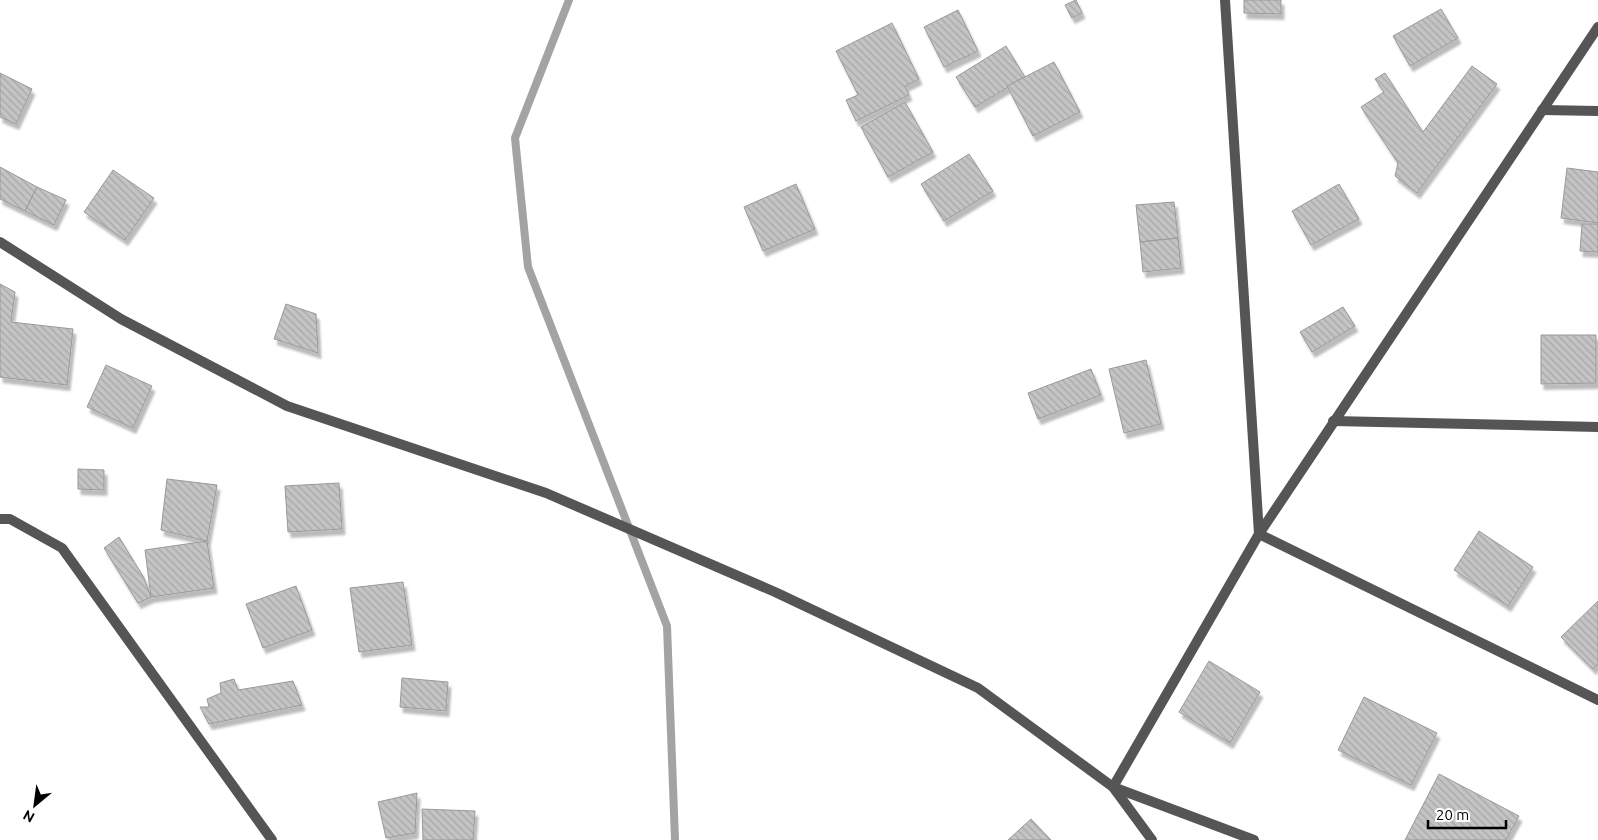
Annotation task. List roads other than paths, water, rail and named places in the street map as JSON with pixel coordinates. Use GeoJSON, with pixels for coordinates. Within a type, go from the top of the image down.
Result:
{"type":"FeatureCollection","features":[{"type":"Feature","properties":{"kind":"street"},"geometry":{"type":"LineString","coordinates":[[1225,0],[1259,534]]}},
{"type":"Feature","properties":{"kind":"street"},"geometry":{"type":"LineString","coordinates":[[1113,787],[1259,534],[1598,27]]}},
{"type":"Feature","properties":{"kind":"street"},"geometry":{"type":"LineString","coordinates":[[1542,110],[1598,111]]}},
{"type":"Feature","properties":{"kind":"street"},"geometry":{"type":"LineString","coordinates":[[0,242],[122,319],[287,406],[546,493],[723,569],[978,688],[1113,787],[1254,840]]}},
{"type":"Feature","properties":{"kind":"street"},"geometry":{"type":"LineString","coordinates":[[1333,422],[1598,427]]}},
{"type":"Feature","properties":{"kind":"street"},"geometry":{"type":"LineString","coordinates":[[0,520],[10,519],[62,548],[272,840]]}},
{"type":"Feature","properties":{"kind":"street"},"geometry":{"type":"LineString","coordinates":[[1259,534],[1598,700]]}},
{"type":"Feature","properties":{"kind":"street"},"geometry":{"type":"LineString","coordinates":[[1113,787],[1152,840]]}},
{"type":"Feature","properties":{"kind":"waterway"},"geometry":{"type":"LineString","coordinates":[[569,0],[515,138],[528,267],[667,626],[675,840]]}}]}
